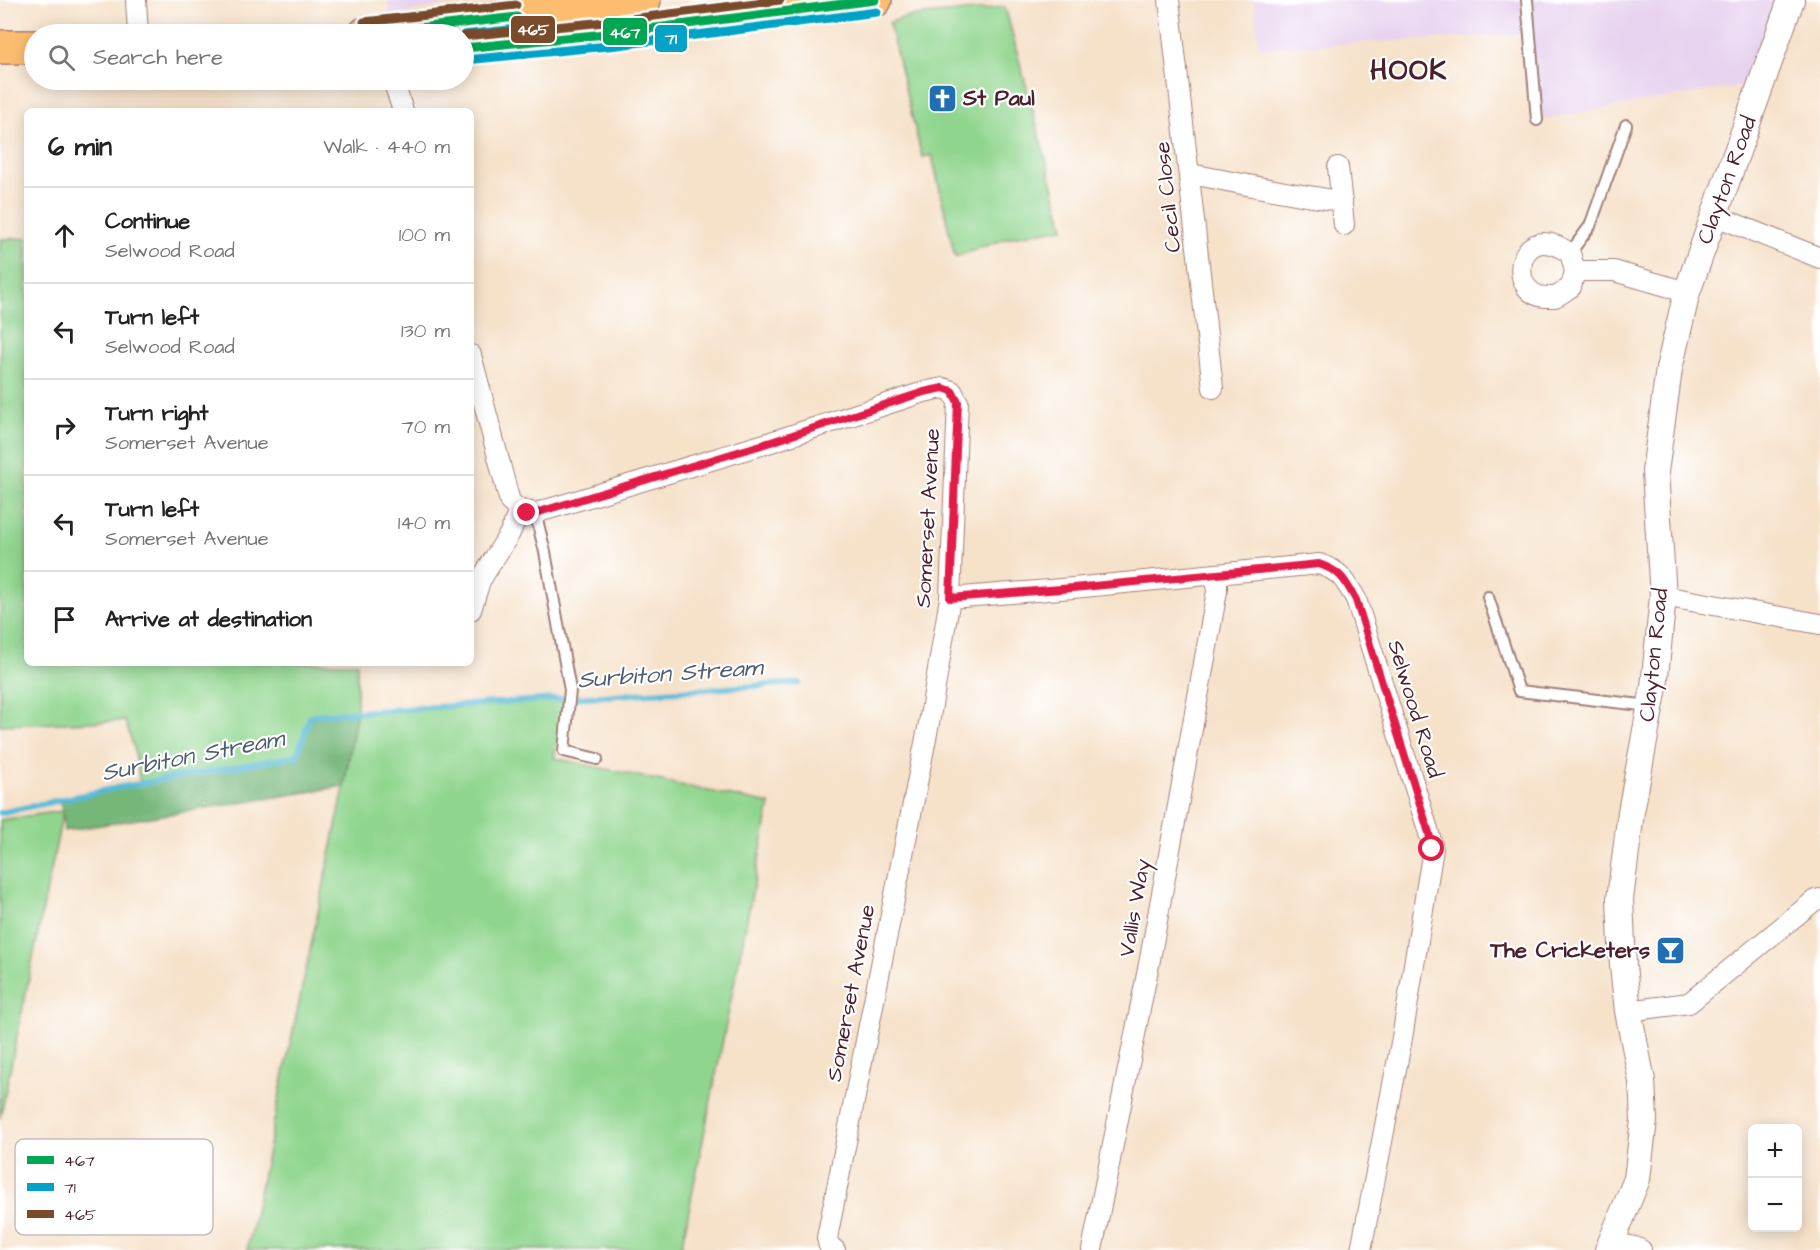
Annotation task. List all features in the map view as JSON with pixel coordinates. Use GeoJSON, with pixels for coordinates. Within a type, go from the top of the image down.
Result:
{"type":"FeatureCollection","features":[{"type":"Feature","properties":{"kind":"highway"},"geometry":{"type":"LineString","coordinates":[[455,24],[643,0]]}},
{"type":"Feature","properties":{"kind":"highway"},"geometry":{"type":"LineString","coordinates":[[474,47],[616,33],[875,0]]}},
{"type":"Feature","properties":{"kind":"highway"},"geometry":{"type":"LineString","coordinates":[[0,47],[24,47]]}},
{"type":"Feature","properties":{"kind":"highway"},"geometry":{"type":"LineString","coordinates":[[0,68],[24,68]]}},
{"type":"Feature","properties":{"kind":"street"},"geometry":{"type":"LineString","coordinates":[[136,0],[137,24]]}},
{"type":"Feature","properties":{"kind":"street","name":"Cecil Close"},"geometry":{"type":"LineString","coordinates":[[1169,0],[1213,388]]}},
{"type":"Feature","properties":{"kind":"street","name":"Clayton Road"},"geometry":{"type":"LineString","coordinates":[[1610,1246],[1637,1179],[1644,1120],[1642,1081],[1628,1011],[1623,966],[1620,899],[1650,706],[1664,596],[1655,472],[1669,369],[1687,292],[1716,216],[1791,0]]}},
{"type":"Feature","properties":{"kind":"street"},"geometry":{"type":"LineString","coordinates":[[396,90],[402,108]]}},
{"type":"Feature","properties":{"kind":"street"},"geometry":{"type":"LineString","coordinates":[[1338,167],[1344,225]]}},
{"type":"Feature","properties":{"kind":"street"},"geometry":{"type":"LineString","coordinates":[[1190,174],[1296,196],[1342,201]]}},
{"type":"Feature","properties":{"kind":"street"},"geometry":{"type":"LineString","coordinates":[[1716,216],[1820,258]]}},
{"type":"Feature","properties":{"kind":"street"},"geometry":{"type":"LineString","coordinates":[[1572,262],[1614,270],[1687,292]]}},
{"type":"Feature","properties":{"kind":"street"},"geometry":{"type":"LineString","coordinates":[[474,366],[510,502],[527,512],[510,533],[480,581],[474,600]]}},
{"type":"Feature","properties":{"kind":"street","name":"Somerset Avenue"},"geometry":{"type":"LineString","coordinates":[[527,512],[771,442],[924,392],[943,388],[952,391],[958,402],[950,598],[929,723],[827,1238],[829,1246],[835,1250]]}},
{"type":"Feature","properties":{"kind":"street","name":"Selwood Road"},"geometry":{"type":"LineString","coordinates":[[950,598],[1319,564],[1335,569],[1343,576],[1356,600],[1429,833],[1432,849],[1430,876],[1402,1038],[1361,1250]]}},
{"type":"Feature","properties":{"kind":"street","name":"Vallis Way"},"geometry":{"type":"LineString","coordinates":[[1092,1250],[1152,948],[1203,669],[1217,574]]}},
{"type":"Feature","properties":{"kind":"street"},"geometry":{"type":"LineString","coordinates":[[1664,596],[1820,624]]}},
{"type":"Feature","properties":{"kind":"street"},"geometry":{"type":"LineString","coordinates":[[1628,1011],[1689,1003],[1815,900],[1820,899]]}},
{"type":"Feature","properties":{"kind":"street"},"geometry":{"type":"LineString","coordinates":[[1610,1246],[1635,1247],[1641,1250]]}},
{"type":"Feature","properties":{"kind":"lane"},"geometry":{"type":"LineString","coordinates":[[1527,0],[1537,120]]}},
{"type":"Feature","properties":{"kind":"lane"},"geometry":{"type":"LineString","coordinates":[[1572,262],[1590,226],[1626,125]]}},
{"type":"Feature","properties":{"kind":"lane"},"geometry":{"type":"LineString","coordinates":[[527,512],[545,552],[570,690],[564,751],[597,759]]}},
{"type":"Feature","properties":{"kind":"lane"},"geometry":{"type":"LineString","coordinates":[[1488,597],[1519,691],[1650,706]]}},
{"type":"Feature","properties":{"kind":"shaded area"},"geometry":{"type":"Polygon","coordinates":[[[388,0],[474,0],[421,9],[389,18],[388,0]]]}},
{"type":"Feature","properties":{"kind":"shaded area"},"geometry":{"type":"Polygon","coordinates":[[[1253,0],[1791,0],[1762,82],[1537,120],[1530,34],[1260,48],[1253,0]]]}},
{"type":"Feature","properties":{"kind":"green space"},"geometry":{"type":"Polygon","coordinates":[[[1005,7],[1064,228],[1011,237],[955,257],[932,155],[922,157],[889,23],[905,17],[1005,7]]]}},
{"type":"Feature","properties":{"kind":"green space"},"geometry":{"type":"Polygon","coordinates":[[[24,238],[24,666],[357,666],[357,714],[565,700],[554,758],[770,804],[681,1250],[247,1250],[343,793],[356,715],[311,716],[299,756],[140,783],[134,748],[125,721],[0,725],[0,239],[24,238]]]}},
{"type":"Feature","properties":{"kind":"green space"},"geometry":{"type":"Polygon","coordinates":[[[356,714],[344,786],[64,831],[63,811],[59,800],[140,783],[298,756],[310,715],[356,714]]]}},
{"type":"Feature","properties":{"kind":"green space"},"geometry":{"type":"Polygon","coordinates":[[[63,811],[0,1119],[0,820],[63,811]]]}},
{"type":"Feature","properties":{"kind":"waterway","name":"Surbiton Stream"},"geometry":{"type":"LineString","coordinates":[[0,813],[121,787],[297,756],[310,717],[313,715],[799,683]]}},
{"type":"Feature","properties":{"kind":"transit line","name":"465"},"geometry":{"type":"LineString","coordinates":[[474,35],[615,21],[780,0]]}},
{"type":"Feature","properties":{"kind":"transit line","name":"467"},"geometry":{"type":"LineString","coordinates":[[474,47],[616,33],[875,0]]}},
{"type":"Feature","properties":{"kind":"transit line","name":"465"},"geometry":{"type":"LineString","coordinates":[[364,22],[516,5]]}},
{"type":"Feature","properties":{"kind":"transit line","name":"71"},"geometry":{"type":"LineString","coordinates":[[474,59],[618,45],[877,12]]}},
{"type":"Feature","properties":{"kind":"transit line","name":"467"},"geometry":{"type":"LineString","coordinates":[[454,24],[517,17]]}},
{"type":"Feature","properties":{"kind":"transit line","name":"71"},"geometry":{"type":"LineString","coordinates":[[474,34],[518,29]]}},
{"type":"Feature","properties":{"kind":"place","name":"St Paul"},"geometry":{"type":"Point","coordinates":[942,98]}},
{"type":"Feature","properties":{"kind":"place","name":"The Cricketers"},"geometry":{"type":"Point","coordinates":[1671,950]}},
{"type":"Feature","properties":{"kind":"district","name":"HOOK"},"geometry":{"type":"Point","coordinates":[1409,70]}},
{"type":"Feature","properties":{"kind":"route"},"geometry":{"type":"LineString","coordinates":[[527,513],[539,512],[771,442],[924,392],[943,388],[952,391],[958,402],[950,598],[1319,564],[1335,569],[1343,576],[1356,600],[1429,833],[1432,849]]}}]}
